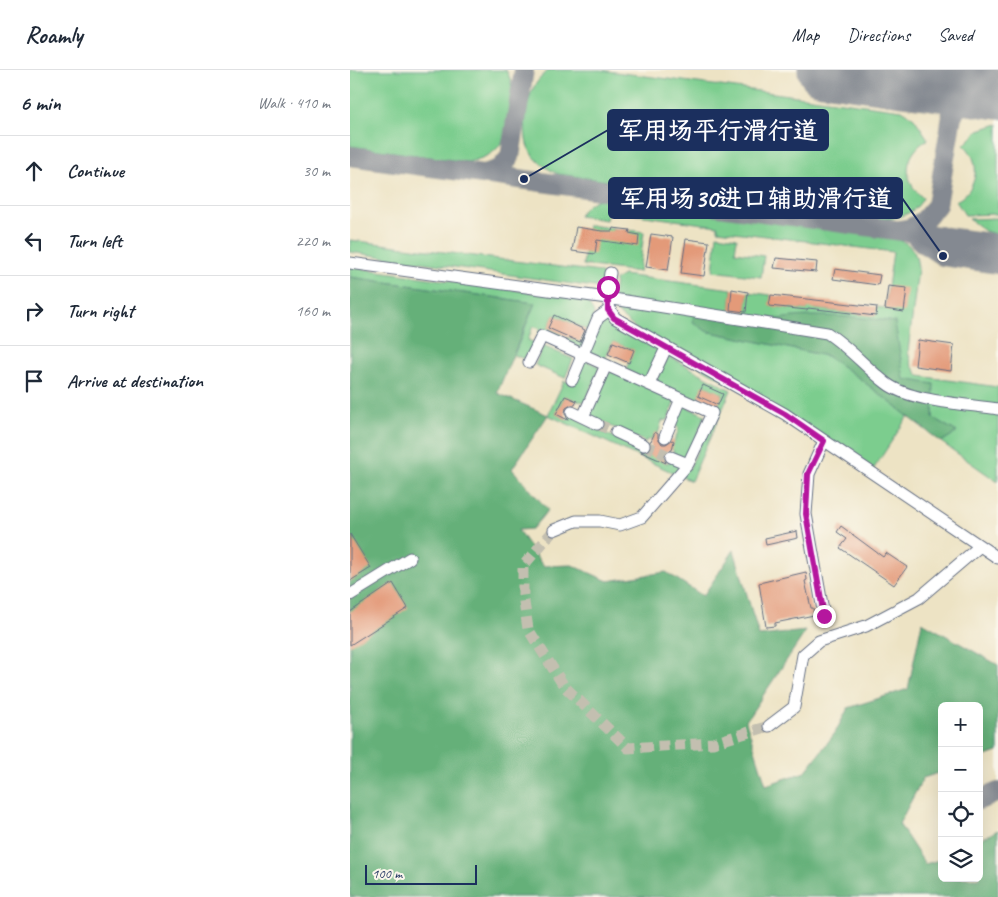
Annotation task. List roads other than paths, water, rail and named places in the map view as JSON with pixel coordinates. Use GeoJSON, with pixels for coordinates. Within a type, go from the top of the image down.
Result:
{"type":"FeatureCollection","features":[{"type":"Feature","properties":{"kind":"street"},"geometry":{"type":"LineString","coordinates":[[350,263],[608,304],[827,333],[841,341],[885,383],[898,391],[913,397],[998,408]]}},
{"type":"Feature","properties":{"kind":"street"},"geometry":{"type":"LineString","coordinates":[[610,273],[608,304],[614,318],[785,414],[998,558]]}},
{"type":"Feature","properties":{"kind":"street"},"geometry":{"type":"LineString","coordinates":[[572,380],[598,318],[608,304]]}},
{"type":"Feature","properties":{"kind":"street"},"geometry":{"type":"LineString","coordinates":[[530,362],[542,336],[712,413],[688,464],[642,517],[620,525],[600,521],[576,521],[554,530]]}},
{"type":"Feature","properties":{"kind":"street"},"geometry":{"type":"LineString","coordinates":[[649,384],[666,348]]}},
{"type":"Feature","properties":{"kind":"street"},"geometry":{"type":"LineString","coordinates":[[597,424],[577,415],[606,364]]}},
{"type":"Feature","properties":{"kind":"street"},"geometry":{"type":"LineString","coordinates":[[665,437],[681,399]]}},
{"type":"Feature","properties":{"kind":"street"},"geometry":{"type":"LineString","coordinates":[[616,432],[644,445]]}},
{"type":"Feature","properties":{"kind":"street"},"geometry":{"type":"LineString","coordinates":[[824,441],[808,474],[806,514],[824,616]]}},
{"type":"Feature","properties":{"kind":"street"},"geometry":{"type":"LineString","coordinates":[[671,457],[688,464]]}},
{"type":"Feature","properties":{"kind":"street"},"geometry":{"type":"LineString","coordinates":[[769,726],[794,707],[803,655],[819,641],[866,626],[919,598],[980,546]]}},
{"type":"Feature","properties":{"kind":"street"},"geometry":{"type":"LineString","coordinates":[[350,595],[410,558]]}},
{"type":"Feature","properties":{"kind":"tunnel"},"geometry":{"type":"LineString","coordinates":[[597,424],[616,432]]}},
{"type":"Feature","properties":{"kind":"tunnel"},"geometry":{"type":"LineString","coordinates":[[644,445],[671,457]]}},
{"type":"Feature","properties":{"kind":"tunnel"},"geometry":{"type":"LineString","coordinates":[[554,530],[523,566],[523,595],[528,629],[564,686],[628,748],[713,743],[769,726]]}},
{"type":"Feature","properties":{"kind":"place","name":"军用场平行滑行道"},"geometry":{"type":"Point","coordinates":[524,179]}},
{"type":"Feature","properties":{"kind":"place","name":"军用场30进口辅助滑行道"},"geometry":{"type":"Point","coordinates":[943,256]}}]}
